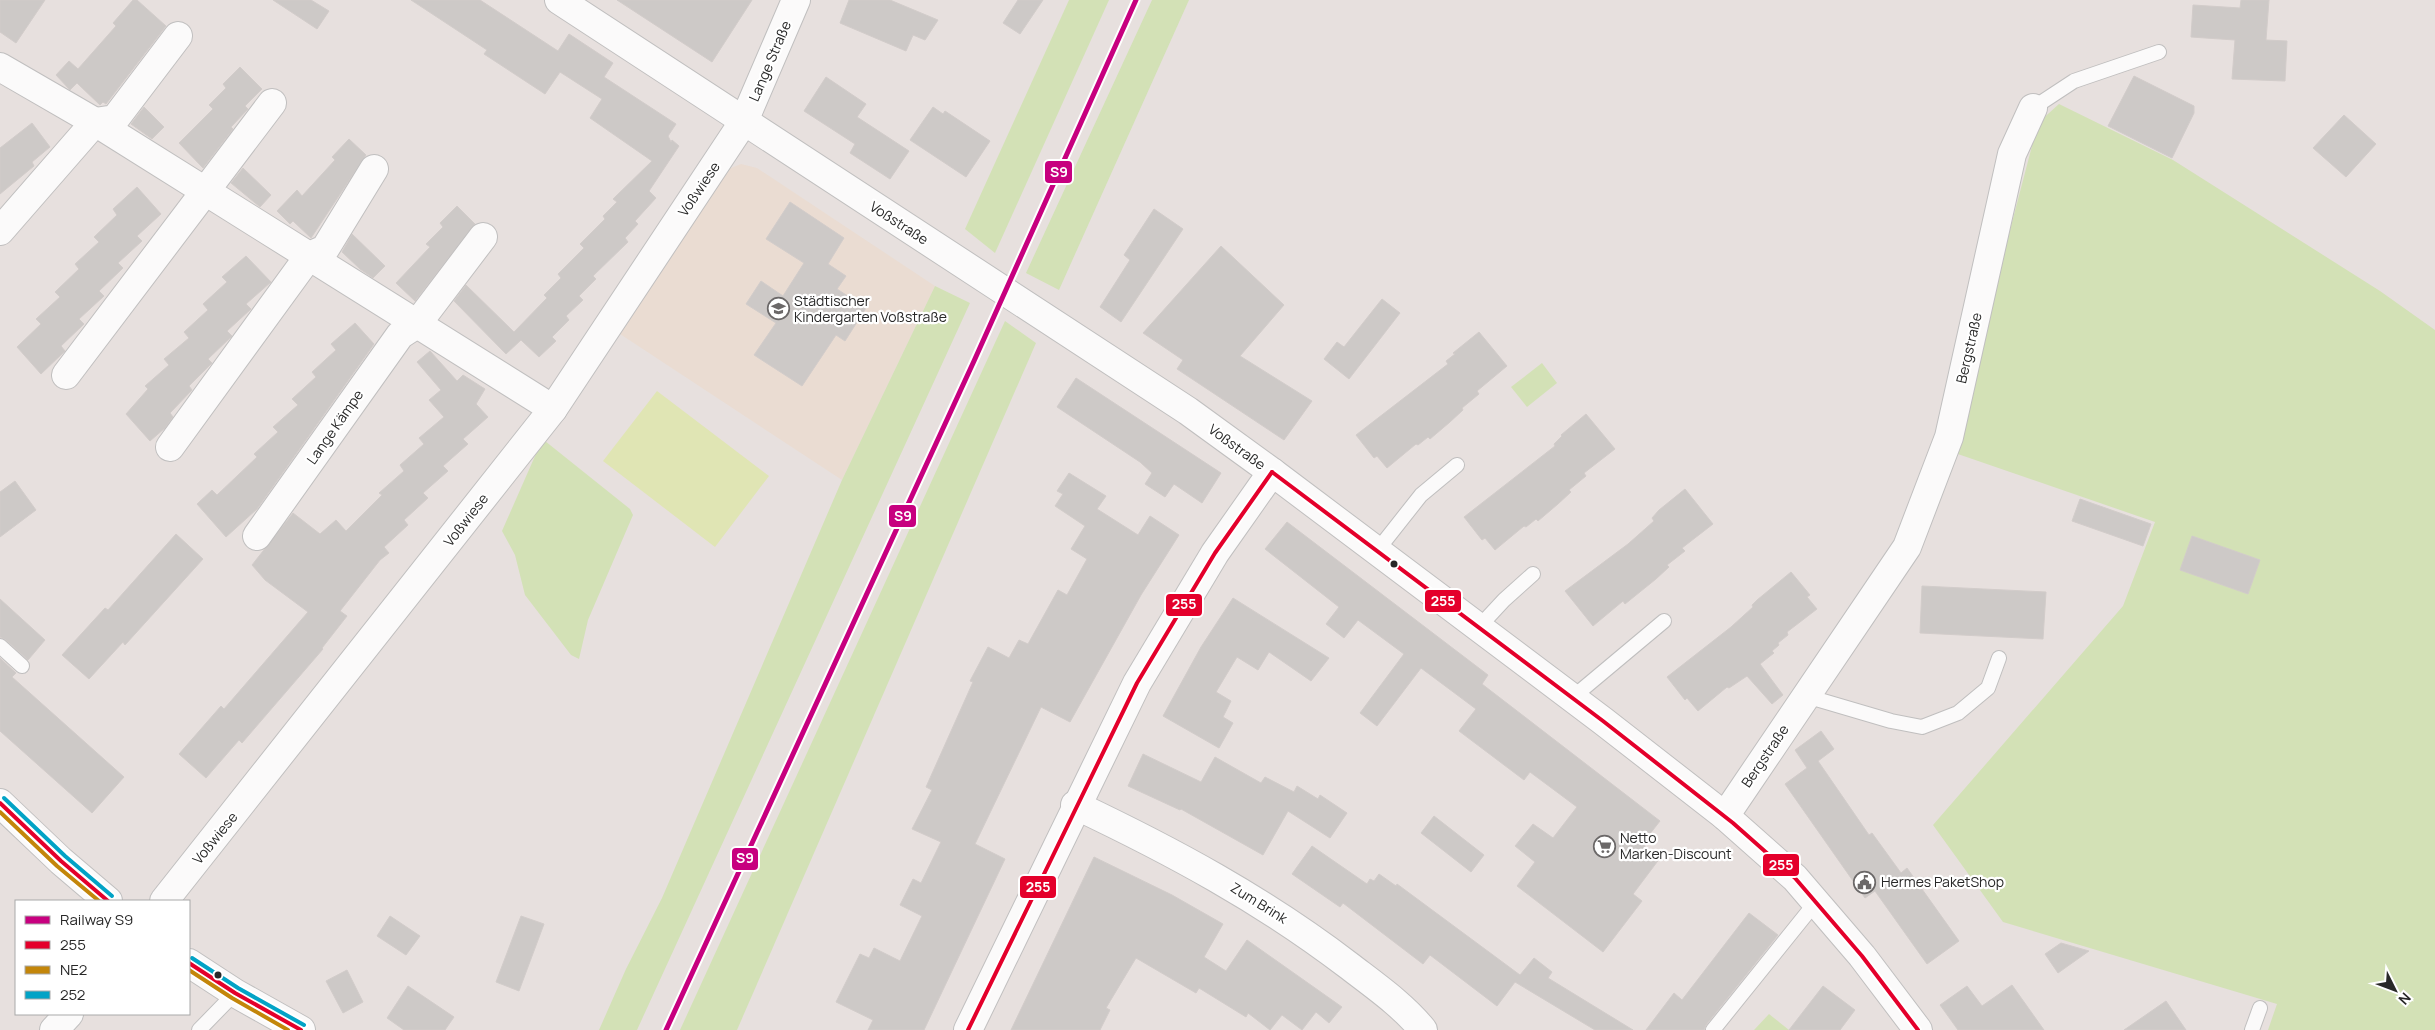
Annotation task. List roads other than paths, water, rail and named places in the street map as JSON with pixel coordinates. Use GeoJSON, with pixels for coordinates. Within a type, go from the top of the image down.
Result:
{"type":"FeatureCollection","features":[{"type":"Feature","properties":{"kind":"street","name":"Voßstraße"},"geometry":{"type":"LineString","coordinates":[[559,0],[1188,411],[1572,698],[1725,816],[1795,878],[1862,956],[1918,1030]]}},
{"type":"Feature","properties":{"kind":"street","name":"Lange Straße"},"geometry":{"type":"LineString","coordinates":[[744,121],[796,0]]}},
{"type":"Feature","properties":{"kind":"street"},"geometry":{"type":"LineString","coordinates":[[0,231],[96,122],[115,119],[178,36]]}},
{"type":"Feature","properties":{"kind":"street"},"geometry":{"type":"LineString","coordinates":[[0,67],[96,122],[553,409]]}},
{"type":"Feature","properties":{"kind":"street"},"geometry":{"type":"LineString","coordinates":[[66,375],[204,190],[272,103]]}},
{"type":"Feature","properties":{"kind":"street","name":"Bergstraße"},"geometry":{"type":"LineString","coordinates":[[1725,816],[1907,547],[1948,437],[2012,154],[2033,108]]}},
{"type":"Feature","properties":{"kind":"street","name":"Voßwiese"},"geometry":{"type":"LineString","coordinates":[[165,900],[232,818],[553,409],[744,121]]}},
{"type":"Feature","properties":{"kind":"street"},"geometry":{"type":"LineString","coordinates":[[170,447],[309,256],[325,249],[374,169]]}},
{"type":"Feature","properties":{"kind":"street","name":"Lange Kämpe"},"geometry":{"type":"LineString","coordinates":[[257,536],[400,335],[417,324],[483,237]]}},
{"type":"Feature","properties":{"kind":"street"},"geometry":{"type":"LineString","coordinates":[[968,1030],[1136,683],[1215,554],[1272,472]]}},
{"type":"Feature","properties":{"kind":"street"},"geometry":{"type":"LineString","coordinates":[[0,803],[61,861],[107,900]]}},
{"type":"Feature","properties":{"kind":"street","name":"Zum Brink"},"geometry":{"type":"LineString","coordinates":[[1076,805],[1199,866],[1301,929],[1360,974],[1410,1016],[1423,1030]]}},
{"type":"Feature","properties":{"kind":"street"},"geometry":{"type":"LineString","coordinates":[[190,963],[235,993],[301,1030]]}},
{"type":"Feature","properties":{"kind":"street"},"geometry":{"type":"LineString","coordinates":[[54,1030],[68,1015]]}},
{"type":"Feature","properties":{"kind":"lane","name":"Bergstraße"},"geometry":{"type":"LineString","coordinates":[[2033,108],[2074,81],[2159,52]]}},
{"type":"Feature","properties":{"kind":"lane"},"geometry":{"type":"LineString","coordinates":[[1376,552],[1421,495],[1457,465]]}},
{"type":"Feature","properties":{"kind":"lane"},"geometry":{"type":"LineString","coordinates":[[1478,628],[1504,600],[1533,574]]}},
{"type":"Feature","properties":{"kind":"lane"},"geometry":{"type":"LineString","coordinates":[[1572,698],[1664,621]]}},
{"type":"Feature","properties":{"kind":"lane"},"geometry":{"type":"LineString","coordinates":[[0,646],[22,666]]}},
{"type":"Feature","properties":{"kind":"lane"},"geometry":{"type":"LineString","coordinates":[[1806,696],[1922,728],[1958,713],[1988,688],[1999,658]]}},
{"type":"Feature","properties":{"kind":"lane"},"geometry":{"type":"LineString","coordinates":[[1713,1030],[1816,902]]}},
{"type":"Feature","properties":{"kind":"lane"},"geometry":{"type":"LineString","coordinates":[[199,1030],[235,993]]}},
{"type":"Feature","properties":{"kind":"lane"},"geometry":{"type":"LineString","coordinates":[[2252,1030],[2260,1008]]}},
{"type":"Feature","properties":{"kind":"rail line","name":"S9"},"geometry":{"type":"LineString","coordinates":[[666,1030],[974,361],[1136,0]]}},
{"type":"Feature","properties":{"kind":"place","name":"Städtischer Kindergarten Voßstraße"},"geometry":{"type":"Point","coordinates":[778,309]}},
{"type":"Feature","properties":{"kind":"place","name":"Netto Marken-Discount"},"geometry":{"type":"Point","coordinates":[1604,846]}},
{"type":"Feature","properties":{"kind":"place","name":"Hermes PaketShop"},"geometry":{"type":"Point","coordinates":[1865,882]}}]}
